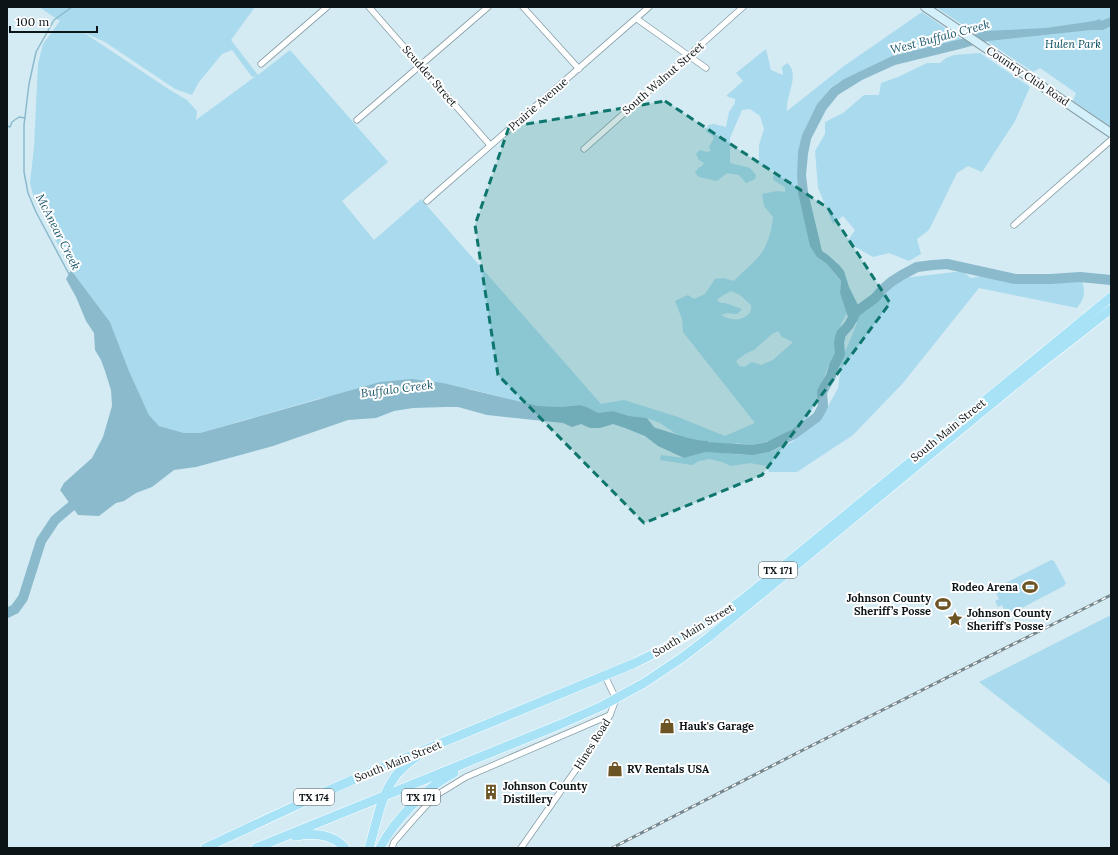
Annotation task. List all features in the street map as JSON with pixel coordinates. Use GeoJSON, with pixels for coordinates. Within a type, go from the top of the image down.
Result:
{"type":"FeatureCollection","features":[{"type":"Feature","properties":{"kind":"main road","name":"Country Club Road"},"geometry":{"type":"LineString","coordinates":[[925,7],[1111,132]]}},
{"type":"Feature","properties":{"kind":"main road","name":"South Main Street"},"geometry":{"type":"LineString","coordinates":[[205,848],[325,792],[635,663],[674,644],[719,617],[826,535],[1034,369],[1090,320],[1111,296]]}},
{"type":"Feature","properties":{"kind":"main road","name":"South Main Street"},"geometry":{"type":"LineString","coordinates":[[1090,320],[1111,309]]}},
{"type":"Feature","properties":{"kind":"main road","name":"South Main Street"},"geometry":{"type":"LineString","coordinates":[[256,848],[559,725],[616,699],[644,683],[683,657],[715,632],[826,535]]}},
{"type":"Feature","properties":{"kind":"main road","name":"TX 171"},"geometry":{"type":"LineString","coordinates":[[369,848],[384,796],[394,778],[424,750]]}},
{"type":"Feature","properties":{"kind":"main road","name":"TX 171"},"geometry":{"type":"LineString","coordinates":[[380,848],[401,818],[420,798],[437,783],[474,760]]}},
{"type":"Feature","properties":{"kind":"main road"},"geometry":{"type":"LineString","coordinates":[[282,838],[313,833],[333,838],[345,848]]}},
{"type":"Feature","properties":{"kind":"street"},"geometry":{"type":"LineString","coordinates":[[261,64],[327,7]]}},
{"type":"Feature","properties":{"kind":"street","name":"Scudder Street"},"geometry":{"type":"LineString","coordinates":[[369,7],[490,145]]}},
{"type":"Feature","properties":{"kind":"street"},"geometry":{"type":"LineString","coordinates":[[357,120],[488,7]]}},
{"type":"Feature","properties":{"kind":"street"},"geometry":{"type":"LineString","coordinates":[[523,7],[579,68]]}},
{"type":"Feature","properties":{"kind":"street","name":"Prairie Avenue"},"geometry":{"type":"LineString","coordinates":[[427,201],[649,7]]}},
{"type":"Feature","properties":{"kind":"street","name":"South Walnut Street"},"geometry":{"type":"LineString","coordinates":[[584,149],[743,7]]}},
{"type":"Feature","properties":{"kind":"street"},"geometry":{"type":"LineString","coordinates":[[636,18],[706,68]]}},
{"type":"Feature","properties":{"kind":"street"},"geometry":{"type":"LineString","coordinates":[[1014,225],[1111,140]]}},
{"type":"Feature","properties":{"kind":"street"},"geometry":{"type":"LineString","coordinates":[[605,676],[616,699]]}},
{"type":"Feature","properties":{"kind":"street","name":"Hines Road"},"geometry":{"type":"LineString","coordinates":[[521,848],[591,748],[610,715],[616,699]]}},
{"type":"Feature","properties":{"kind":"street"},"geometry":{"type":"LineString","coordinates":[[392,848],[394,842],[435,796],[466,777],[610,715]]}},
{"type":"Feature","properties":{"kind":"highlighted area"},"geometry":{"type":"Polygon","coordinates":[[[665,101],[828,208],[890,303],[762,475],[644,523],[498,375],[475,225],[509,127],[665,101]]]}},
{"type":"Feature","properties":{"kind":"green space"},"geometry":{"type":"Polygon","coordinates":[[[39,7],[255,7],[231,40],[258,75],[290,50],[388,162],[342,201],[374,240],[421,199],[601,404],[624,400],[678,417],[725,436],[755,423],[683,332],[682,319],[675,301],[688,295],[694,299],[705,294],[715,279],[723,278],[734,281],[752,264],[766,245],[770,235],[773,217],[764,206],[762,194],[777,191],[785,192],[785,187],[773,180],[774,171],[766,169],[759,163],[759,145],[764,129],[760,116],[750,109],[742,110],[730,138],[730,163],[750,168],[756,175],[755,179],[746,183],[739,175],[727,173],[717,181],[699,177],[695,173],[704,163],[699,160],[696,154],[700,150],[707,152],[711,151],[709,147],[714,138],[706,132],[708,125],[714,124],[726,127],[729,112],[735,103],[735,99],[726,96],[743,81],[736,73],[766,49],[771,70],[783,75],[782,67],[787,63],[793,73],[793,79],[787,111],[844,66],[922,12],[961,39],[892,56],[844,79],[831,88],[817,104],[802,135],[797,175],[798,193],[817,257],[827,264],[841,282],[840,293],[847,313],[841,324],[835,356],[828,366],[813,409],[806,420],[774,440],[751,445],[737,443],[725,445],[681,437],[660,423],[647,418],[629,416],[613,411],[598,413],[580,405],[561,407],[519,403],[470,389],[321,398],[200,433],[184,433],[159,426],[149,415],[129,371],[110,322],[71,270],[34,199],[30,183],[34,147],[38,64],[43,44],[60,21],[39,7]],[[83,32],[187,100],[197,111],[196,120],[256,76],[252,77],[232,50],[222,54],[199,82],[192,95],[175,89],[105,42],[83,32]],[[731,291],[717,300],[720,303],[725,303],[742,309],[737,314],[727,313],[721,315],[722,316],[731,319],[738,319],[745,317],[750,312],[751,305],[740,295],[731,291]],[[778,331],[772,334],[754,350],[745,354],[736,361],[739,366],[744,367],[752,362],[761,365],[773,360],[793,342],[782,337],[778,331]]]}},
{"type":"Feature","properties":{"kind":"green space","name":"Hulen Park"},"geometry":{"type":"Polygon","coordinates":[[[936,7],[1111,7],[1111,127],[1073,101],[1076,93],[1040,68],[1033,72],[936,7]]]}},
{"type":"Feature","properties":{"kind":"green space"},"geometry":{"type":"Polygon","coordinates":[[[980,53],[1030,87],[1015,121],[982,172],[968,166],[957,173],[929,230],[917,239],[921,254],[909,261],[889,253],[873,257],[847,242],[855,230],[843,216],[833,224],[818,188],[815,151],[825,134],[825,122],[843,113],[864,95],[879,95],[881,83],[898,77],[927,63],[940,63],[946,58],[954,55],[980,53]]]}},
{"type":"Feature","properties":{"kind":"green space"},"geometry":{"type":"Polygon","coordinates":[[[963,272],[971,278],[982,276],[993,277],[1002,281],[1048,283],[1061,280],[1082,281],[1084,296],[1077,308],[979,288],[903,383],[853,435],[797,472],[769,472],[767,466],[750,463],[731,466],[709,459],[699,461],[692,465],[660,460],[661,455],[684,458],[709,451],[741,455],[758,454],[773,451],[792,442],[824,414],[838,388],[841,362],[857,323],[857,316],[868,309],[883,294],[904,278],[963,272]]]}},
{"type":"Feature","properties":{"kind":"green space","name":"Rodeo Arena"},"geometry":{"type":"Polygon","coordinates":[[[1051,560],[1054,561],[1066,583],[1064,586],[1010,614],[1006,613],[1002,605],[998,607],[995,601],[999,599],[995,591],[996,588],[1051,560]]]}},
{"type":"Feature","properties":{"kind":"green space"},"geometry":{"type":"Polygon","coordinates":[[[1111,615],[1111,785],[979,682],[1111,615]]]}},
{"type":"Feature","properties":{"kind":"water"},"geometry":{"type":"Polygon","coordinates":[[[1111,17],[1111,26],[1103,30],[988,41],[895,65],[862,80],[838,95],[826,110],[811,139],[806,175],[808,192],[822,251],[844,271],[849,287],[858,305],[857,322],[852,322],[848,317],[840,293],[841,281],[827,264],[817,257],[810,246],[798,193],[798,152],[802,135],[817,104],[831,88],[844,79],[892,56],[961,39],[985,31],[1046,28],[1100,19],[1101,21],[1111,17]]]}},
{"type":"Feature","properties":{"kind":"water"},"geometry":{"type":"Polygon","coordinates":[[[71,270],[110,322],[129,371],[149,415],[159,426],[184,433],[200,433],[380,382],[411,379],[443,383],[538,406],[561,407],[580,405],[598,413],[613,411],[629,416],[647,418],[662,435],[668,439],[674,441],[708,441],[709,451],[684,458],[658,446],[645,436],[613,424],[600,428],[590,428],[581,424],[572,427],[563,423],[487,415],[458,407],[413,408],[394,411],[376,418],[348,420],[273,446],[196,467],[174,470],[152,487],[136,493],[124,501],[116,503],[99,516],[78,515],[60,490],[64,483],[92,458],[103,437],[112,406],[111,390],[101,360],[95,350],[94,333],[86,321],[76,297],[66,279],[71,270]]]}},
{"type":"Feature","properties":{"kind":"waterway","name":"McAnear Creek"},"geometry":{"type":"LineString","coordinates":[[70,276],[36,212],[28,193],[24,172],[24,125],[29,84],[36,52],[54,20],[72,7]]}},
{"type":"Feature","properties":{"kind":"waterway"},"geometry":{"type":"LineString","coordinates":[[7,126],[10,127],[12,122],[19,117],[25,118]]}},
{"type":"Feature","properties":{"kind":"waterway","name":"Buffalo Creek"},"geometry":{"type":"LineString","coordinates":[[649,431],[687,443],[707,447],[752,450],[768,447],[794,434],[817,417],[820,412],[823,406],[822,392],[831,376],[840,354],[839,342],[841,334],[849,325],[856,312],[875,298],[891,282],[917,267],[947,264],[1015,279],[1080,277],[1111,280]]}},
{"type":"Feature","properties":{"kind":"waterway","name":"Buffalo Creek"},"geometry":{"type":"LineString","coordinates":[[7,613],[15,609],[23,598],[41,541],[55,520],[81,498]]}},
{"type":"Feature","properties":{"kind":"railway"},"geometry":{"type":"LineString","coordinates":[[612,848],[1111,595]]}},
{"type":"Feature","properties":{"kind":"place","name":"Rodeo Arena"},"geometry":{"type":"Point","coordinates":[1030,587]}},
{"type":"Feature","properties":{"kind":"place","name":"Johnson County Sheriff’s Posse"},"geometry":{"type":"Point","coordinates":[943,604]}},
{"type":"Feature","properties":{"kind":"place","name":"Johnson County Sheriff's Posse"},"geometry":{"type":"Point","coordinates":[955,619]}},
{"type":"Feature","properties":{"kind":"place","name":"Hauk's Garage"},"geometry":{"type":"Point","coordinates":[667,726]}},
{"type":"Feature","properties":{"kind":"place","name":"RV Rentals USA"},"geometry":{"type":"Point","coordinates":[615,769]}},
{"type":"Feature","properties":{"kind":"place","name":"Johnson County Distillery"},"geometry":{"type":"Point","coordinates":[491,792]}},
{"type":"Feature","properties":{"kind":"water label","name":"West Buffalo Creek"},"geometry":{"type":"Point","coordinates":[940,37]}}]}
